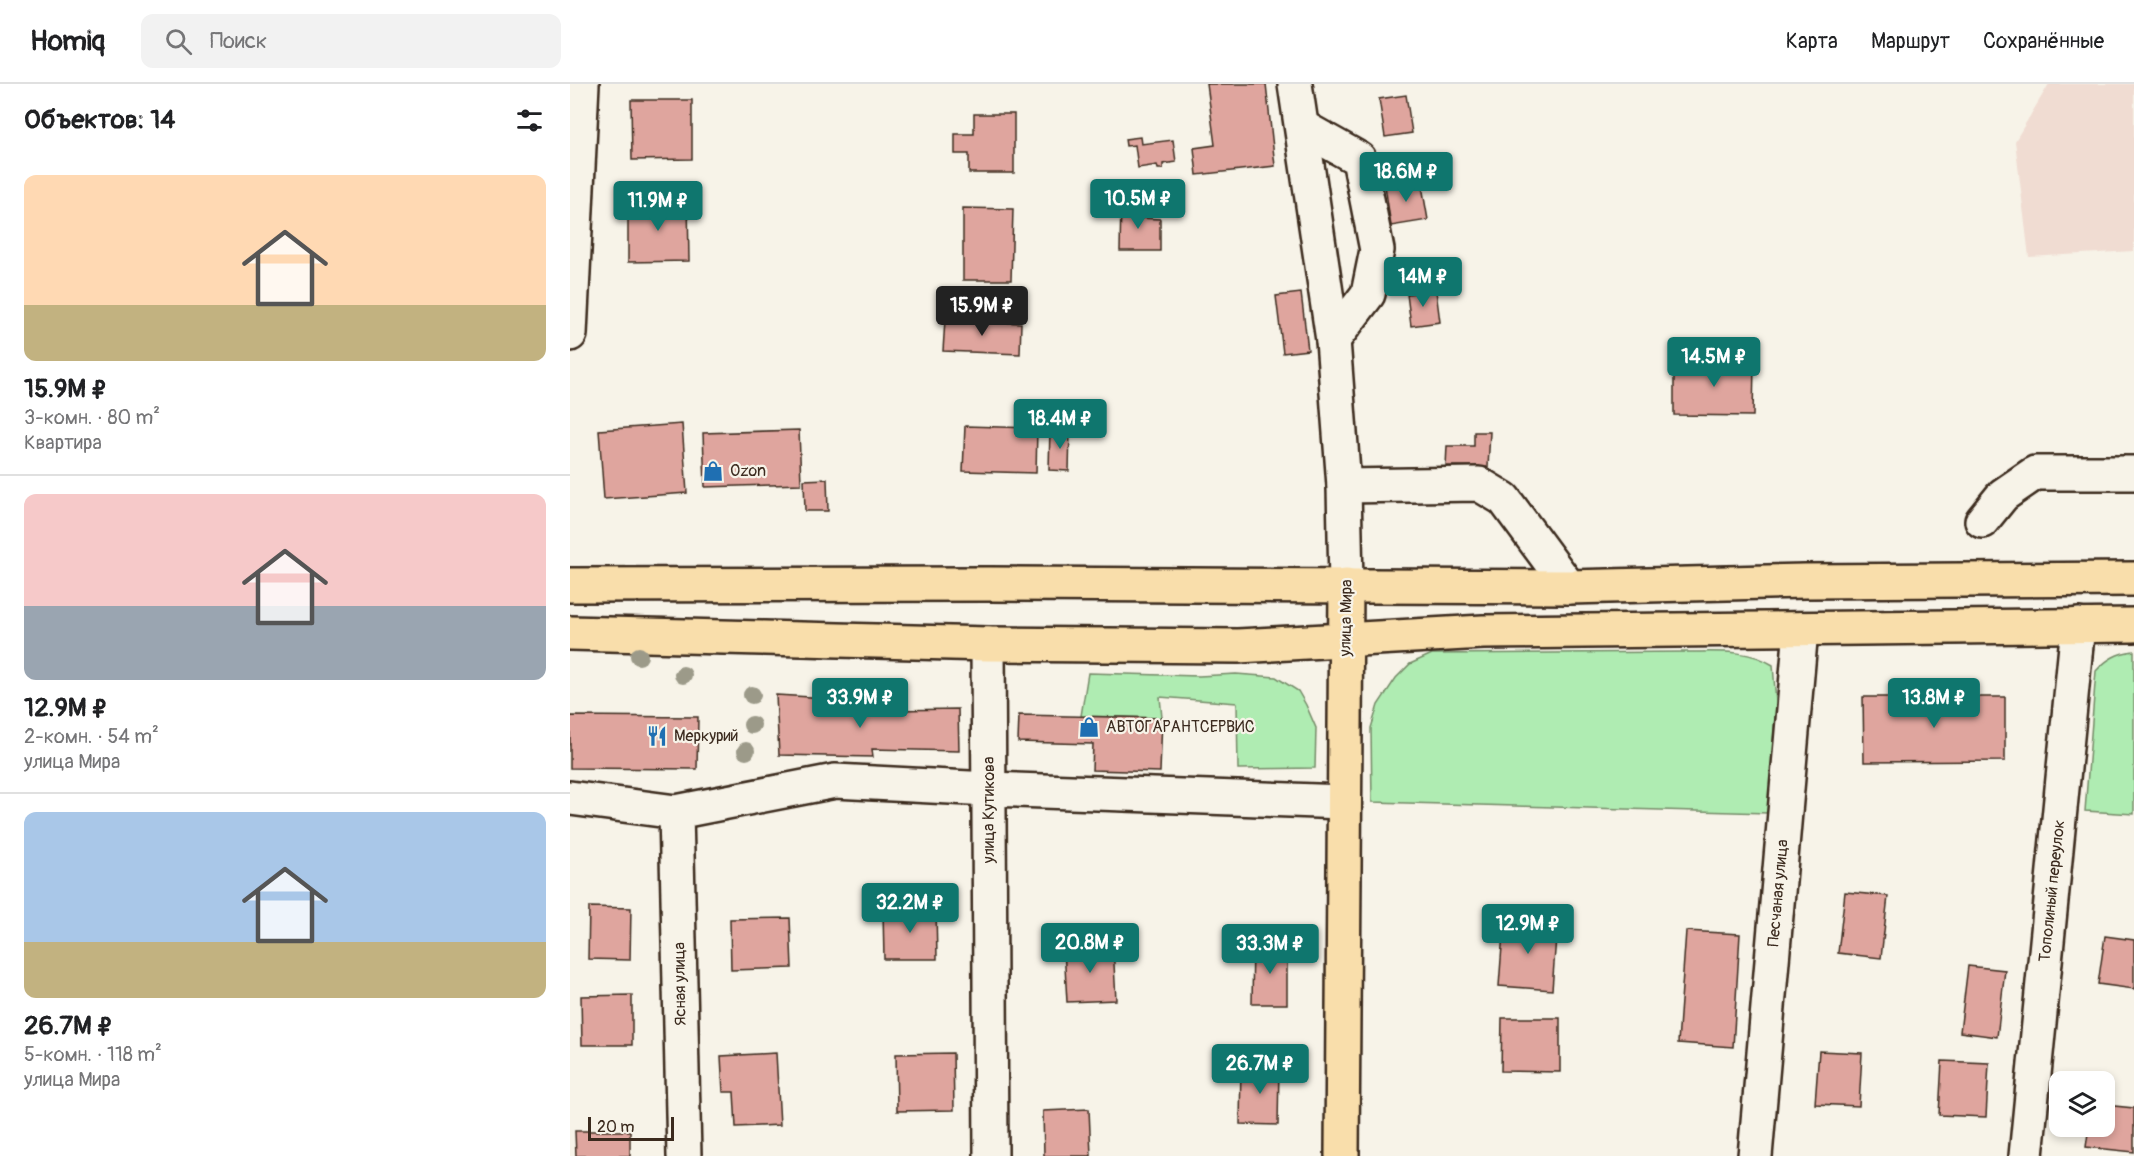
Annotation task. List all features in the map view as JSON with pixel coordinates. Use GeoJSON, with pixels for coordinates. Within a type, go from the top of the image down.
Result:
{"type":"FeatureCollection","features":[{"type":"Feature","properties":{"kind":"main road"},"geometry":{"type":"LineString","coordinates":[[570,585],[1569,587],[1805,581],[2134,579]]}},
{"type":"Feature","properties":{"kind":"main road","name":"улица Мира"},"geometry":{"type":"LineString","coordinates":[[1342,1156],[1346,585]]}},
{"type":"Feature","properties":{"kind":"main road"},"geometry":{"type":"LineString","coordinates":[[570,633],[988,644],[1238,646],[1483,632],[2134,625]]}},
{"type":"Feature","properties":{"kind":"street"},"geometry":{"type":"LineString","coordinates":[[570,334],[582,84]]}},
{"type":"Feature","properties":{"kind":"street","name":"улица Мира"},"geometry":{"type":"LineString","coordinates":[[1295,84],[1333,340],[1344,486],[1346,585]]}},
{"type":"Feature","properties":{"kind":"street"},"geometry":{"type":"LineString","coordinates":[[1302,127],[1359,159],[1377,250],[1368,294],[1333,340]]}},
{"type":"Feature","properties":{"kind":"street"},"geometry":{"type":"LineString","coordinates":[[1982,521],[2003,495],[2034,473],[2134,473]]}},
{"type":"Feature","properties":{"kind":"street"},"geometry":{"type":"LineString","coordinates":[[1344,486],[1479,484],[1503,499],[1569,587]]}},
{"type":"Feature","properties":{"kind":"street","name":"Тополиный переулок"},"geometry":{"type":"LineString","coordinates":[[2026,1156],[2078,626]]}},
{"type":"Feature","properties":{"kind":"street","name":"Песчаная улица"},"geometry":{"type":"LineString","coordinates":[[1755,1156],[1801,629]]}},
{"type":"Feature","properties":{"kind":"street","name":"улица Кутикова"},"geometry":{"type":"LineString","coordinates":[[988,644],[991,1156]]}},
{"type":"Feature","properties":{"kind":"street"},"geometry":{"type":"LineString","coordinates":[[570,798],[676,812],[835,781],[1344,802]]}},
{"type":"Feature","properties":{"kind":"street","name":"Ясная улица"},"geometry":{"type":"LineString","coordinates":[[676,812],[684,1156]]}},
{"type":"Feature","properties":{"kind":"shaded area"},"geometry":{"type":"Polygon","coordinates":[[[2049,84],[2134,84],[2134,251],[2029,257],[2015,141],[2049,84]]]}},
{"type":"Feature","properties":{"kind":"green space"},"geometry":{"type":"Polygon","coordinates":[[[2134,651],[2134,814],[2085,811],[2096,671],[2113,657],[2134,651]]]}},
{"type":"Feature","properties":{"kind":"green space"},"geometry":{"type":"Polygon","coordinates":[[[1722,652],[1753,656],[1773,665],[1776,703],[1768,813],[1372,802],[1371,728],[1378,705],[1396,678],[1410,664],[1432,654],[1722,652]]]}},
{"type":"Feature","properties":{"kind":"green space"},"geometry":{"type":"Polygon","coordinates":[[[1088,673],[1199,676],[1236,674],[1276,677],[1298,691],[1316,728],[1315,768],[1238,769],[1237,703],[1160,697],[1162,718],[1081,716],[1088,673]]]}},
{"type":"Feature","properties":{"kind":"building"},"geometry":{"type":"Polygon","coordinates":[[[1207,84],[1266,84],[1275,166],[1197,175],[1194,148],[1215,145],[1207,84]]]}},
{"type":"Feature","properties":{"kind":"building"},"geometry":{"type":"Polygon","coordinates":[[[1406,95],[1412,133],[1385,137],[1379,99],[1406,95]]]}},
{"type":"Feature","properties":{"kind":"building"},"geometry":{"type":"Polygon","coordinates":[[[631,100],[692,100],[692,159],[632,160],[631,100]]]}},
{"type":"Feature","properties":{"kind":"building"},"geometry":{"type":"Polygon","coordinates":[[[974,114],[1014,114],[1014,173],[969,173],[969,154],[955,154],[955,134],[974,134],[974,114]]]}},
{"type":"Feature","properties":{"kind":"building"},"geometry":{"type":"Polygon","coordinates":[[[1140,137],[1141,144],[1173,140],[1176,162],[1163,164],[1163,169],[1158,169],[1157,165],[1138,168],[1135,145],[1126,146],[1125,139],[1140,137]]]}},
{"type":"Feature","properties":{"kind":"building"},"geometry":{"type":"Polygon","coordinates":[[[1421,180],[1428,220],[1391,226],[1385,185],[1421,180]]]}},
{"type":"Feature","properties":{"kind":"building"},"geometry":{"type":"Polygon","coordinates":[[[628,202],[688,202],[689,261],[628,262],[628,202]]]}},
{"type":"Feature","properties":{"kind":"building"},"geometry":{"type":"Polygon","coordinates":[[[1121,203],[1141,204],[1140,218],[1160,219],[1160,251],[1120,251],[1121,203]]]}},
{"type":"Feature","properties":{"kind":"building"},"geometry":{"type":"Polygon","coordinates":[[[963,208],[1013,209],[1011,280],[963,280],[963,208]]]}},
{"type":"Feature","properties":{"kind":"building"},"geometry":{"type":"Polygon","coordinates":[[[1436,291],[1440,322],[1411,326],[1407,294],[1436,291]]]}},
{"type":"Feature","properties":{"kind":"building"},"geometry":{"type":"Polygon","coordinates":[[[1301,293],[1308,350],[1283,353],[1276,296],[1301,293]]]}},
{"type":"Feature","properties":{"kind":"building"},"geometry":{"type":"Polygon","coordinates":[[[945,320],[1021,323],[1020,354],[943,351],[945,320]]]}},
{"type":"Feature","properties":{"kind":"building"},"geometry":{"type":"Polygon","coordinates":[[[1674,361],[1754,362],[1753,416],[1674,415],[1674,361]]]}},
{"type":"Feature","properties":{"kind":"building"},"geometry":{"type":"Polygon","coordinates":[[[682,424],[687,493],[604,499],[599,430],[682,424]]]}},
{"type":"Feature","properties":{"kind":"building"},"geometry":{"type":"Polygon","coordinates":[[[965,426],[1037,428],[1036,473],[963,471],[965,426]]]}},
{"type":"Feature","properties":{"kind":"building"},"geometry":{"type":"Polygon","coordinates":[[[1050,429],[1070,430],[1069,471],[1049,470],[1050,429]]]}},
{"type":"Feature","properties":{"kind":"building"},"geometry":{"type":"Polygon","coordinates":[[[799,430],[801,484],[705,487],[703,433],[799,430]]]}},
{"type":"Feature","properties":{"kind":"building"},"geometry":{"type":"Polygon","coordinates":[[[1474,432],[1490,432],[1488,467],[1446,466],[1447,446],[1474,446],[1474,432]]]}},
{"type":"Feature","properties":{"kind":"building"},"geometry":{"type":"Polygon","coordinates":[[[827,479],[828,511],[805,511],[804,480],[827,479]]]}},
{"type":"Feature","properties":{"kind":"building"},"geometry":{"type":"Polygon","coordinates":[[[776,695],[828,698],[829,711],[958,709],[959,751],[872,749],[873,757],[779,755],[776,695]]]}},
{"type":"Feature","properties":{"kind":"building"},"geometry":{"type":"Polygon","coordinates":[[[1863,697],[2005,697],[2005,761],[1864,762],[1863,697]]]}},
{"type":"Feature","properties":{"kind":"building"},"geometry":{"type":"Polygon","coordinates":[[[1019,715],[1162,718],[1160,772],[1092,770],[1093,744],[1018,742],[1019,715]]]}},
{"type":"Feature","properties":{"kind":"building"},"geometry":{"type":"Polygon","coordinates":[[[570,716],[698,717],[697,769],[570,768],[570,716]]]}},
{"type":"Feature","properties":{"kind":"building"},"geometry":{"type":"Polygon","coordinates":[[[1845,892],[1888,896],[1881,958],[1838,953],[1845,892]]]}},
{"type":"Feature","properties":{"kind":"building"},"geometry":{"type":"Polygon","coordinates":[[[589,907],[631,908],[630,960],[588,959],[589,907]]]}},
{"type":"Feature","properties":{"kind":"building"},"geometry":{"type":"Polygon","coordinates":[[[936,909],[937,959],[884,959],[883,910],[936,909]]]}},
{"type":"Feature","properties":{"kind":"building"},"geometry":{"type":"Polygon","coordinates":[[[790,918],[792,968],[731,970],[730,919],[790,918]]]}},
{"type":"Feature","properties":{"kind":"building"},"geometry":{"type":"Polygon","coordinates":[[[1504,920],[1557,924],[1552,990],[1499,986],[1504,920]]]}},
{"type":"Feature","properties":{"kind":"building"},"geometry":{"type":"Polygon","coordinates":[[[1686,931],[1740,934],[1733,1047],[1678,1043],[1686,931]]]}},
{"type":"Feature","properties":{"kind":"building"},"geometry":{"type":"Polygon","coordinates":[[[2105,936],[2134,940],[2134,989],[2098,984],[2105,936]]]}},
{"type":"Feature","properties":{"kind":"building"},"geometry":{"type":"Polygon","coordinates":[[[1253,945],[1287,945],[1287,1004],[1252,1004],[1253,945]]]}},
{"type":"Feature","properties":{"kind":"building"},"geometry":{"type":"Polygon","coordinates":[[[1113,946],[1116,1000],[1067,1002],[1064,949],[1113,946]]]}},
{"type":"Feature","properties":{"kind":"building"},"geometry":{"type":"Polygon","coordinates":[[[1968,966],[2005,970],[1997,1037],[1960,1032],[1968,966]]]}},
{"type":"Feature","properties":{"kind":"building"},"geometry":{"type":"Polygon","coordinates":[[[632,995],[632,1045],[582,1045],[581,996],[632,995]]]}},
{"type":"Feature","properties":{"kind":"building"},"geometry":{"type":"Polygon","coordinates":[[[1502,1018],[1560,1018],[1560,1072],[1501,1071],[1502,1018]]]}},
{"type":"Feature","properties":{"kind":"building"},"geometry":{"type":"Polygon","coordinates":[[[1819,1051],[1862,1053],[1859,1106],[1815,1104],[1819,1051]]]}},
{"type":"Feature","properties":{"kind":"building"},"geometry":{"type":"Polygon","coordinates":[[[776,1053],[780,1125],[736,1127],[734,1092],[723,1092],[721,1056],[776,1053]]]}},
{"type":"Feature","properties":{"kind":"building"},"geometry":{"type":"Polygon","coordinates":[[[953,1053],[954,1110],[897,1111],[896,1054],[953,1053]]]}},
{"type":"Feature","properties":{"kind":"building"},"geometry":{"type":"Polygon","coordinates":[[[1942,1061],[1989,1063],[1986,1117],[1939,1115],[1942,1061]]]}},
{"type":"Feature","properties":{"kind":"building"},"geometry":{"type":"Polygon","coordinates":[[[1241,1065],[1279,1066],[1278,1125],[1240,1124],[1241,1065]]]}},
{"type":"Feature","properties":{"kind":"building"},"geometry":{"type":"Polygon","coordinates":[[[2115,1106],[2134,1108],[2134,1152],[2086,1147],[2087,1137],[2115,1137],[2115,1106]]]}},
{"type":"Feature","properties":{"kind":"building"},"geometry":{"type":"Polygon","coordinates":[[[1089,1109],[1091,1156],[1044,1156],[1043,1111],[1089,1109]]]}},
{"type":"Feature","properties":{"kind":"building"},"geometry":{"type":"Polygon","coordinates":[[[575,1131],[630,1131],[630,1156],[576,1156],[575,1131]]]}},
{"type":"Feature","properties":{"kind":"place","name":"Ozon"},"geometry":{"type":"Point","coordinates":[713,471]}},
{"type":"Feature","properties":{"kind":"place","name":"АВТОГАРАНТСЕРВИС"},"geometry":{"type":"Point","coordinates":[1089,727]}},
{"type":"Feature","properties":{"kind":"place","name":"Меркурий"},"geometry":{"type":"Point","coordinates":[657,736]}}]}
